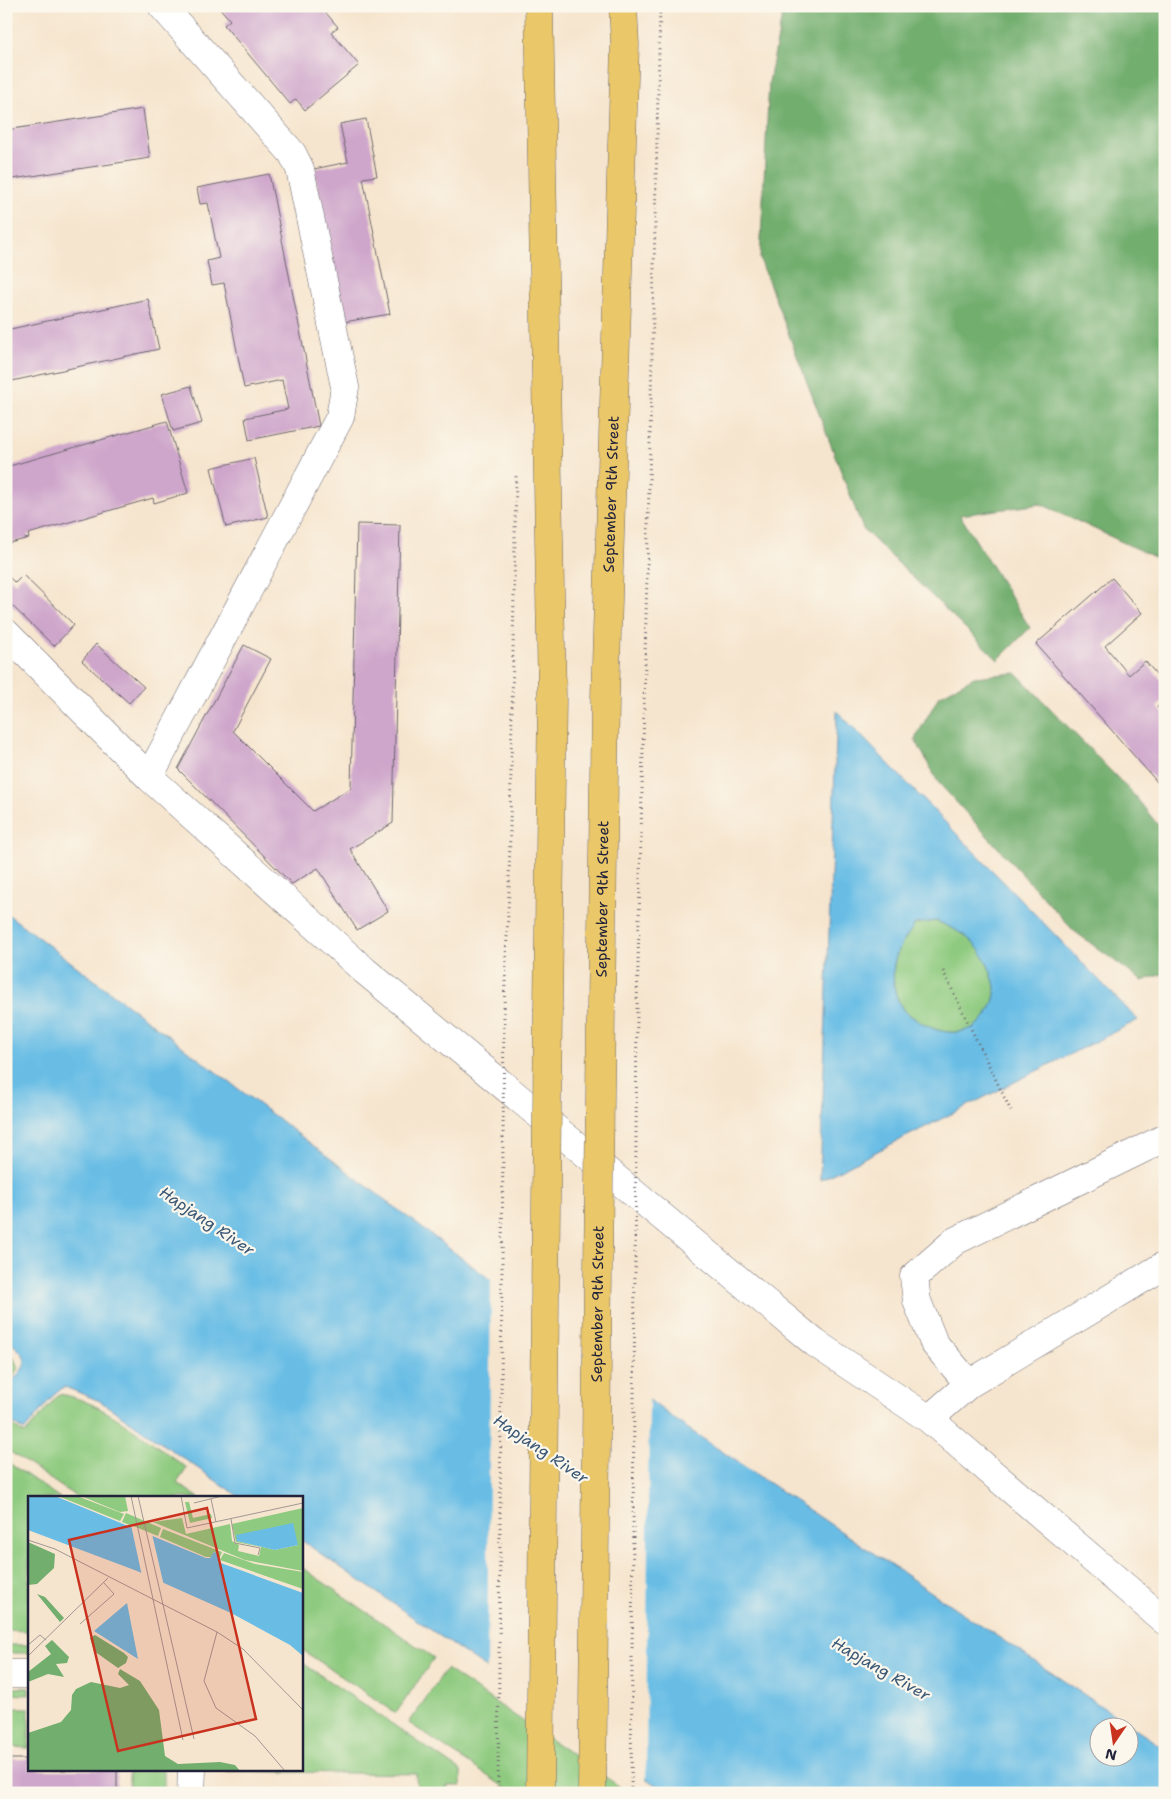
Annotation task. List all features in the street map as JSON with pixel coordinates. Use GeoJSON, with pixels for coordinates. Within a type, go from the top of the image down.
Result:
{"type":"FeatureCollection","features":[{"type":"Feature","properties":{"kind":"highway"},"geometry":{"type":"LineString","coordinates":[[538,6],[552,696],[540,1793]]}},
{"type":"Feature","properties":{"kind":"highway","name":"September 9th Street"},"geometry":{"type":"LineString","coordinates":[[592,1793],[605,698],[624,55],[623,6]]}},
{"type":"Feature","properties":{"kind":"street"},"geometry":{"type":"LineString","coordinates":[[150,778],[340,417],[345,387],[300,169],[292,153],[162,6]]}},
{"type":"Feature","properties":{"kind":"street"},"geometry":{"type":"LineString","coordinates":[[6,633],[150,778],[365,971],[807,1337],[929,1419],[1165,1621]]}},
{"type":"Feature","properties":{"kind":"street"},"geometry":{"type":"LineString","coordinates":[[969,1384],[934,1343],[917,1301],[914,1277],[954,1241],[1165,1138]]}},
{"type":"Feature","properties":{"kind":"street"},"geometry":{"type":"LineString","coordinates":[[929,1419],[969,1384],[1165,1264]]}},
{"type":"Feature","properties":{"kind":"street"},"geometry":{"type":"LineString","coordinates":[[6,1674],[28,1674]]}},
{"type":"Feature","properties":{"kind":"street"},"geometry":{"type":"LineString","coordinates":[[191,1793],[192,1772]]}},
{"type":"Feature","properties":{"kind":"path"},"geometry":{"type":"LineString","coordinates":[[631,1793],[637,1009],[660,6]]}},
{"type":"Feature","properties":{"kind":"path"},"geometry":{"type":"LineString","coordinates":[[498,1793],[504,1007],[509,889],[516,472]]}},
{"type":"Feature","properties":{"kind":"path"},"geometry":{"type":"LineString","coordinates":[[944,971],[1011,1111]]}},
{"type":"Feature","properties":{"kind":"green space"},"geometry":{"type":"Polygon","coordinates":[[[784,6],[1165,6],[1165,562],[1041,504],[960,515],[1030,628],[998,660],[863,529],[760,259],[769,82],[784,6]]]}},
{"type":"Feature","properties":{"kind":"green space"},"geometry":{"type":"Polygon","coordinates":[[[1016,673],[1135,796],[1165,834],[1165,973],[1142,981],[1074,931],[938,782],[915,739],[939,696],[974,677],[1016,673]]]}},
{"type":"Feature","properties":{"kind":"green space"},"geometry":{"type":"Polygon","coordinates":[[[936,921],[956,930],[972,941],[988,965],[994,981],[994,1001],[990,1009],[984,1019],[976,1026],[967,1030],[947,1032],[926,1026],[904,1011],[895,992],[893,975],[897,953],[915,924],[936,921]]]}},
{"type":"Feature","properties":{"kind":"green space"},"geometry":{"type":"Polygon","coordinates":[[[13,1356],[18,1368],[6,1388],[6,1364],[13,1356]]]}},
{"type":"Feature","properties":{"kind":"green space"},"geometry":{"type":"Polygon","coordinates":[[[59,1394],[92,1404],[126,1424],[187,1468],[177,1483],[196,1496],[75,1496],[6,1449],[6,1422],[25,1434],[59,1394]]]}},
{"type":"Feature","properties":{"kind":"green space"},"geometry":{"type":"Polygon","coordinates":[[[6,1461],[57,1496],[28,1496],[28,1631],[6,1630],[6,1461]]]}},
{"type":"Feature","properties":{"kind":"green space"},"geometry":{"type":"Polygon","coordinates":[[[302,1568],[434,1658],[396,1713],[302,1650],[302,1568]]]}},
{"type":"Feature","properties":{"kind":"green space"},"geometry":{"type":"Polygon","coordinates":[[[6,1645],[28,1645],[28,1653],[6,1653],[6,1645]]]}},
{"type":"Feature","properties":{"kind":"green space"},"geometry":{"type":"Polygon","coordinates":[[[302,1663],[461,1771],[461,1786],[447,1786],[447,1793],[417,1793],[416,1774],[285,1772],[302,1772],[302,1663]]]}},
{"type":"Feature","properties":{"kind":"green space"},"geometry":{"type":"Polygon","coordinates":[[[446,1669],[629,1793],[513,1793],[409,1723],[446,1669]]]}},
{"type":"Feature","properties":{"kind":"green space"},"geometry":{"type":"Polygon","coordinates":[[[6,1688],[28,1688],[28,1695],[6,1694],[6,1688]]]}},
{"type":"Feature","properties":{"kind":"green space"},"geometry":{"type":"Polygon","coordinates":[[[6,1708],[28,1708],[28,1748],[6,1747],[6,1708]]]}},
{"type":"Feature","properties":{"kind":"green space"},"geometry":{"type":"Polygon","coordinates":[[[129,1772],[164,1772],[164,1793],[129,1793],[129,1772]]]}},
{"type":"Feature","properties":{"kind":"water"},"geometry":{"type":"Polygon","coordinates":[[[837,711],[1138,1020],[820,1180],[837,711]],[[936,921],[915,924],[897,953],[893,975],[895,992],[903,1010],[926,1026],[947,1032],[967,1030],[976,1026],[984,1019],[990,1009],[995,997],[994,981],[988,965],[972,941],[956,930],[936,921]]]}},
{"type":"Feature","properties":{"kind":"water","name":"Hapjang River"},"geometry":{"type":"Polygon","coordinates":[[[6,913],[681,1424],[1116,1716],[1088,1716],[1088,1766],[1138,1766],[1138,1731],[1165,1749],[1165,1793],[667,1793],[302,1541],[302,1496],[238,1496],[100,1401],[65,1387],[57,1391],[24,1431],[6,1418],[6,1394],[9,1386],[23,1368],[25,1362],[23,1356],[6,1340],[6,913]]]}},
{"type":"Feature","properties":{"kind":"pier"},"geometry":{"type":"Polygon","coordinates":[[[491,1276],[649,1397],[646,1782],[487,1672],[491,1276]]]}},
{"type":"Feature","properties":{"kind":"building"},"geometry":{"type":"Polygon","coordinates":[[[218,6],[320,6],[338,27],[331,32],[359,65],[305,110],[296,99],[290,104],[224,25],[230,20],[218,6]]]}},
{"type":"Feature","properties":{"kind":"building"},"geometry":{"type":"Polygon","coordinates":[[[143,109],[150,158],[6,180],[6,130],[143,109]]]}},
{"type":"Feature","properties":{"kind":"building"},"geometry":{"type":"Polygon","coordinates":[[[366,119],[377,176],[363,178],[390,314],[344,322],[314,169],[348,162],[340,124],[366,119]]]}},
{"type":"Feature","properties":{"kind":"building"},"geometry":{"type":"Polygon","coordinates":[[[269,174],[319,426],[249,440],[245,418],[288,409],[282,380],[244,388],[224,283],[212,285],[207,261],[219,258],[208,203],[200,204],[197,188],[269,174]]]}},
{"type":"Feature","properties":{"kind":"building"},"geometry":{"type":"Polygon","coordinates":[[[148,299],[159,349],[12,381],[6,355],[6,330],[148,299]]]}},
{"type":"Feature","properties":{"kind":"building"},"geometry":{"type":"Polygon","coordinates":[[[191,386],[202,423],[173,431],[162,394],[191,386]]]}},
{"type":"Feature","properties":{"kind":"building"},"geometry":{"type":"Polygon","coordinates":[[[167,421],[188,493],[154,503],[153,498],[28,534],[29,538],[6,544],[6,467],[167,421]]]}},
{"type":"Feature","properties":{"kind":"building"},"geometry":{"type":"Polygon","coordinates":[[[254,458],[268,517],[226,527],[211,468],[254,458]]]}},
{"type":"Feature","properties":{"kind":"building"},"geometry":{"type":"Polygon","coordinates":[[[357,524],[400,525],[393,823],[350,849],[388,911],[357,930],[318,868],[292,884],[178,769],[244,645],[271,659],[233,731],[313,811],[351,788],[357,524]]]}},
{"type":"Feature","properties":{"kind":"building"},"geometry":{"type":"Polygon","coordinates":[[[6,574],[15,583],[23,575],[74,625],[54,646],[6,600],[6,574]]]}},
{"type":"Feature","properties":{"kind":"building"},"geometry":{"type":"Polygon","coordinates":[[[1112,578],[1142,613],[1105,646],[1129,675],[1145,661],[1165,684],[1165,700],[1157,707],[1165,715],[1165,791],[1036,644],[1112,578]]]}},
{"type":"Feature","properties":{"kind":"building"},"geometry":{"type":"Polygon","coordinates":[[[96,644],[144,687],[129,703],[82,661],[96,644]]]}},
{"type":"Feature","properties":{"kind":"building"},"geometry":{"type":"Polygon","coordinates":[[[6,1759],[28,1759],[28,1772],[117,1772],[117,1793],[6,1793],[6,1759]]]}}]}
